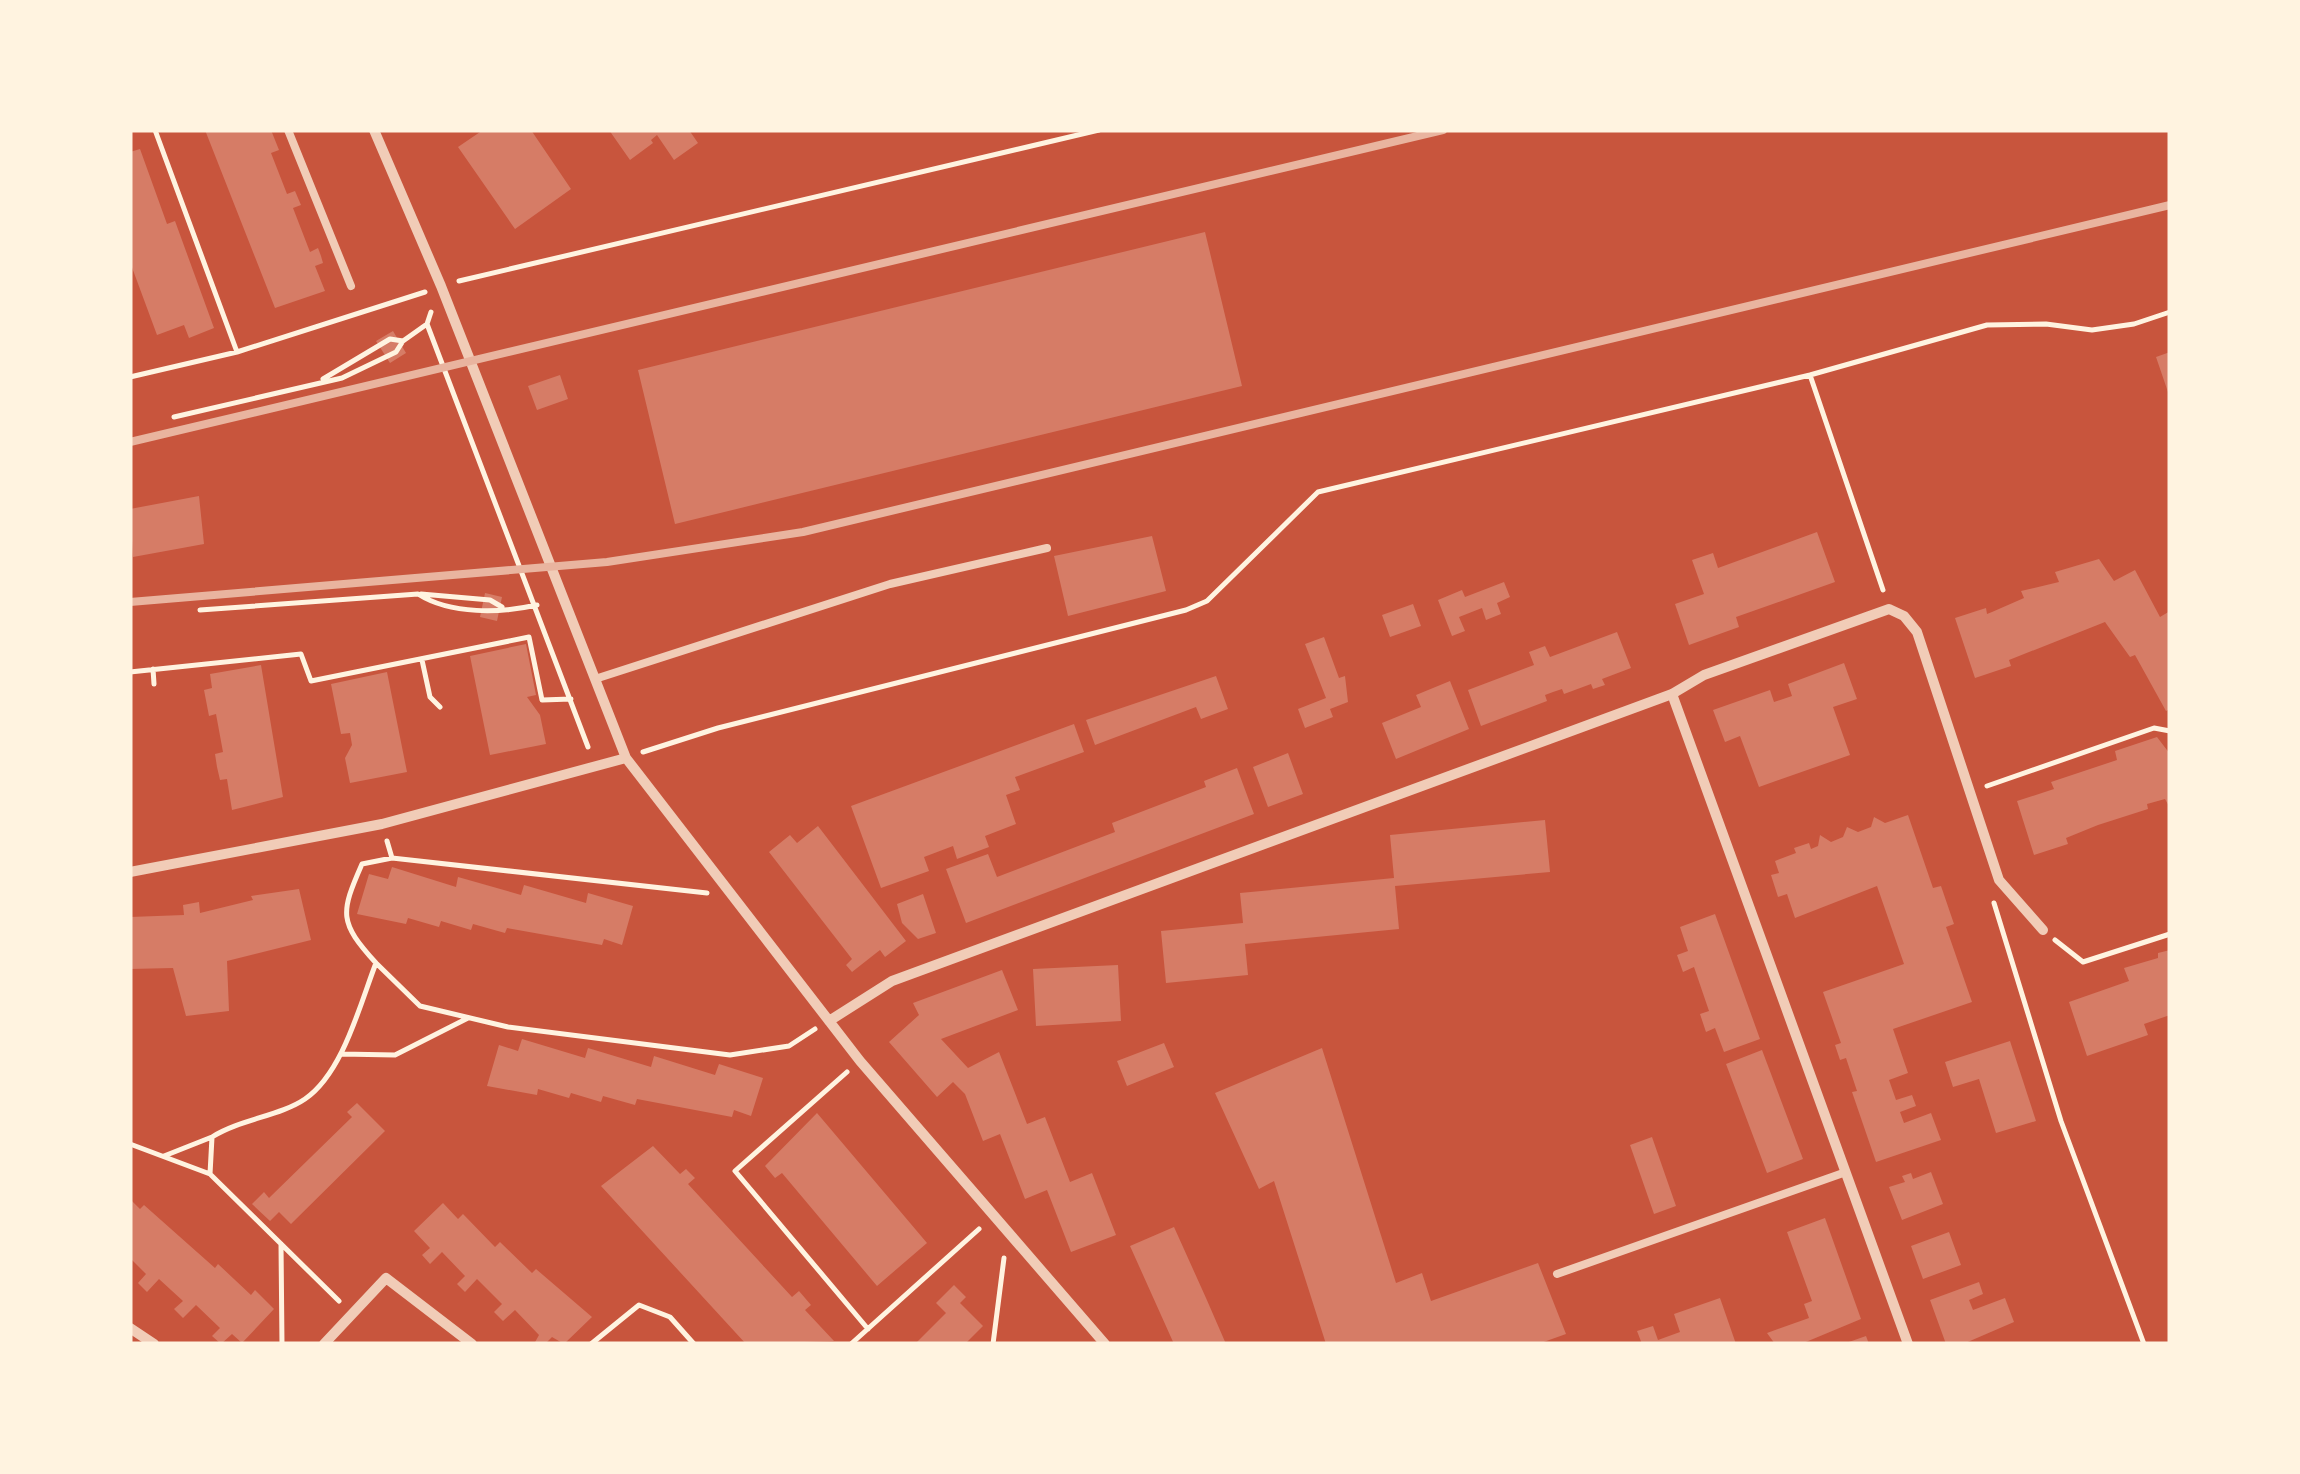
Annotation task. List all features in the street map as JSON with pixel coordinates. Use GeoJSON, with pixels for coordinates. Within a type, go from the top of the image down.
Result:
{"type":"FeatureCollection","features":[{"type":"Feature","properties":{"kind":"street"},"geometry":{"type":"LineString","coordinates":[[374,130],[458,326],[626,758],[860,1061],[1104,1344]]}},
{"type":"Feature","properties":{"kind":"street"},"geometry":{"type":"LineString","coordinates":[[828,1021],[892,981],[1672,694],[1704,675],[1889,608],[1904,616],[1917,632],[2000,880],[2043,930]]}},
{"type":"Feature","properties":{"kind":"street"},"geometry":{"type":"LineString","coordinates":[[1672,694],[1908,1344]]}},
{"type":"Feature","properties":{"kind":"street"},"geometry":{"type":"LineString","coordinates":[[130,872],[382,824],[626,758]]}},
{"type":"Feature","properties":{"kind":"street"},"geometry":{"type":"LineString","coordinates":[[324,1344],[386,1278],[472,1344]]}},
{"type":"Feature","properties":{"kind":"street"},"geometry":{"type":"LineString","coordinates":[[130,1328],[154,1344]]}},
{"type":"Feature","properties":{"kind":"lane"},"geometry":{"type":"LineString","coordinates":[[288,130],[351,286]]}},
{"type":"Feature","properties":{"kind":"lane"},"geometry":{"type":"LineString","coordinates":[[595,679],[890,584],[1046,548]]}},
{"type":"Feature","properties":{"kind":"lane"},"geometry":{"type":"LineString","coordinates":[[1557,1274],[1846,1172]]}},
{"type":"Feature","properties":{"kind":"path"},"geometry":{"type":"LineString","coordinates":[[155,130],[237,352]]}},
{"type":"Feature","properties":{"kind":"path"},"geometry":{"type":"LineString","coordinates":[[130,376],[237,352],[441,286],[1099,130]]}},
{"type":"Feature","properties":{"kind":"path"},"geometry":{"type":"LineString","coordinates":[[174,417],[342,378],[392,355],[403,341],[427,324],[441,286]]}},
{"type":"Feature","properties":{"kind":"path"},"geometry":{"type":"LineString","coordinates":[[626,758],[718,728],[1186,610],[1207,601],[1318,492],[1810,375],[1987,325],[2046,324],[2092,330],[2134,324],[2170,312]]}},
{"type":"Feature","properties":{"kind":"path"},"geometry":{"type":"LineString","coordinates":[[427,324],[537,605],[596,769]]}},
{"type":"Feature","properties":{"kind":"path"},"geometry":{"type":"LineString","coordinates":[[319,382],[390,339],[403,341]]}},
{"type":"Feature","properties":{"kind":"path"},"geometry":{"type":"LineString","coordinates":[[1810,375],[1889,608]]}},
{"type":"Feature","properties":{"kind":"path"},"geometry":{"type":"LineString","coordinates":[[200,610],[433,592],[490,600],[503,608]]}},
{"type":"Feature","properties":{"kind":"path"},"geometry":{"type":"LineString","coordinates":[[418,594],[431,603],[490,612],[537,605]]}},
{"type":"Feature","properties":{"kind":"path"},"geometry":{"type":"LineString","coordinates":[[130,672],[301,654],[311,681],[529,637],[542,700],[571,698]]}},
{"type":"Feature","properties":{"kind":"path"},"geometry":{"type":"LineString","coordinates":[[422,660],[430,698],[440,707]]}},
{"type":"Feature","properties":{"kind":"path"},"geometry":{"type":"LineString","coordinates":[[152,669],[154,684]]}},
{"type":"Feature","properties":{"kind":"path"},"geometry":{"type":"LineString","coordinates":[[1970,792],[2154,728],[2170,731]]}},
{"type":"Feature","properties":{"kind":"path"},"geometry":{"type":"LineString","coordinates":[[382,824],[392,858]]}},
{"type":"Feature","properties":{"kind":"path"},"geometry":{"type":"LineString","coordinates":[[730,895],[392,858],[362,864],[344,906],[349,933],[420,1006],[468,1018],[730,1055],[788,1046],[828,1021]]}},
{"type":"Feature","properties":{"kind":"path"},"geometry":{"type":"LineString","coordinates":[[2000,880],[1993,910],[2061,1121],[2144,1344]]}},
{"type":"Feature","properties":{"kind":"path"},"geometry":{"type":"LineString","coordinates":[[2043,930],[2082,962],[2170,934]]}},
{"type":"Feature","properties":{"kind":"path"},"geometry":{"type":"LineString","coordinates":[[164,1156],[233,1124],[305,1098],[341,1054],[376,963]]}},
{"type":"Feature","properties":{"kind":"path"},"geometry":{"type":"LineString","coordinates":[[341,1054],[395,1055],[468,1018]]}},
{"type":"Feature","properties":{"kind":"path"},"geometry":{"type":"LineString","coordinates":[[860,1061],[735,1171],[868,1329]]}},
{"type":"Feature","properties":{"kind":"path"},"geometry":{"type":"LineString","coordinates":[[210,1174],[212,1137]]}},
{"type":"Feature","properties":{"kind":"path"},"geometry":{"type":"LineString","coordinates":[[130,1144],[210,1174],[352,1314]]}},
{"type":"Feature","properties":{"kind":"path"},"geometry":{"type":"LineString","coordinates":[[852,1344],[994,1215]]}},
{"type":"Feature","properties":{"kind":"path"},"geometry":{"type":"LineString","coordinates":[[993,1344],[1007,1231]]}},
{"type":"Feature","properties":{"kind":"path"},"geometry":{"type":"LineString","coordinates":[[281,1244],[282,1344]]}},
{"type":"Feature","properties":{"kind":"path"},"geometry":{"type":"LineString","coordinates":[[591,1344],[639,1305],[670,1317],[694,1344]]}},
{"type":"Feature","properties":{"kind":"building"},"geometry":{"type":"Polygon","coordinates":[[[205,130],[271,130],[279,150],[271,153],[287,194],[295,191],[301,205],[293,208],[310,252],[318,248],[321,256],[323,263],[315,266],[325,291],[275,308],[205,130]]]}},
{"type":"Feature","properties":{"kind":"building"},"geometry":{"type":"Polygon","coordinates":[[[483,130],[531,130],[571,189],[515,229],[458,147],[483,130]]]}},
{"type":"Feature","properties":{"kind":"building"},"geometry":{"type":"Polygon","coordinates":[[[609,130],[689,130],[698,143],[674,160],[657,135],[651,140],[653,143],[630,160],[609,130]]]}},
{"type":"Feature","properties":{"kind":"building"},"geometry":{"type":"Polygon","coordinates":[[[140,149],[167,224],[175,221],[214,328],[189,338],[184,325],[157,335],[130,262],[130,152],[140,149]]]}},
{"type":"Feature","properties":{"kind":"building"},"geometry":{"type":"Polygon","coordinates":[[[1205,232],[1242,386],[675,524],[638,370],[1205,232]]]}},
{"type":"Feature","properties":{"kind":"building"},"geometry":{"type":"Polygon","coordinates":[[[393,331],[406,353],[390,363],[376,341],[393,331]]]}},
{"type":"Feature","properties":{"kind":"building"},"geometry":{"type":"Polygon","coordinates":[[[2170,352],[2170,395],[2169,395],[2156,357],[2170,352]]]}},
{"type":"Feature","properties":{"kind":"building"},"geometry":{"type":"Polygon","coordinates":[[[560,375],[568,399],[537,410],[528,386],[560,375]]]}},
{"type":"Feature","properties":{"kind":"building"},"geometry":{"type":"Polygon","coordinates":[[[199,496],[204,544],[133,557],[130,509],[199,496]]]}},
{"type":"Feature","properties":{"kind":"building"},"geometry":{"type":"Polygon","coordinates":[[[1817,532],[1835,582],[1736,617],[1739,627],[1689,645],[1675,604],[1704,594],[1692,560],[1713,553],[1718,568],[1817,532]]]}},
{"type":"Feature","properties":{"kind":"building"},"geometry":{"type":"Polygon","coordinates":[[[1152,536],[1166,591],[1068,616],[1054,556],[1152,536]]]}},
{"type":"Feature","properties":{"kind":"building"},"geometry":{"type":"Polygon","coordinates":[[[2099,559],[2114,581],[2135,570],[2160,617],[2170,611],[2170,709],[2166,711],[2135,655],[2130,657],[2105,622],[2009,660],[2011,666],[1975,678],[1955,618],[1986,608],[1987,614],[1992,612],[2024,598],[2021,591],[2059,582],[2055,572],[2099,559]]]}},
{"type":"Feature","properties":{"kind":"building"},"geometry":{"type":"Polygon","coordinates":[[[1504,582],[1510,597],[1497,603],[1501,614],[1486,620],[1482,608],[1459,617],[1465,631],[1452,636],[1438,600],[1462,590],[1465,597],[1504,582]]]}},
{"type":"Feature","properties":{"kind":"building"},"geometry":{"type":"Polygon","coordinates":[[[485,593],[502,597],[497,621],[480,617],[485,593]]]}},
{"type":"Feature","properties":{"kind":"building"},"geometry":{"type":"Polygon","coordinates":[[[1413,604],[1421,626],[1390,637],[1382,615],[1413,604]]]}},
{"type":"Feature","properties":{"kind":"building"},"geometry":{"type":"Polygon","coordinates":[[[1617,632],[1631,668],[1602,679],[1605,685],[1593,689],[1591,684],[1564,694],[1562,689],[1545,695],[1547,701],[1481,726],[1468,690],[1534,665],[1529,652],[1545,646],[1550,657],[1617,632]]]}},
{"type":"Feature","properties":{"kind":"building"},"geometry":{"type":"Polygon","coordinates":[[[1324,637],[1339,678],[1345,676],[1348,702],[1330,709],[1333,717],[1305,728],[1298,709],[1326,698],[1305,644],[1324,637]]]}},
{"type":"Feature","properties":{"kind":"building"},"geometry":{"type":"Polygon","coordinates":[[[526,644],[536,695],[527,697],[540,715],[546,744],[490,755],[470,656],[526,644]]]}},
{"type":"Feature","properties":{"kind":"building"},"geometry":{"type":"Polygon","coordinates":[[[1844,663],[1857,699],[1833,707],[1850,755],[1759,787],[1740,736],[1725,742],[1713,710],[1770,690],[1774,702],[1792,696],[1788,684],[1844,663]]]}},
{"type":"Feature","properties":{"kind":"building"},"geometry":{"type":"Polygon","coordinates":[[[261,665],[283,797],[232,810],[227,779],[220,780],[217,767],[215,754],[223,752],[216,714],[209,716],[204,690],[212,688],[210,674],[261,665]]]}},
{"type":"Feature","properties":{"kind":"building"},"geometry":{"type":"Polygon","coordinates":[[[387,672],[407,772],[350,783],[345,758],[352,745],[350,733],[341,734],[331,684],[387,672]]]}},
{"type":"Feature","properties":{"kind":"building"},"geometry":{"type":"Polygon","coordinates":[[[1216,676],[1228,709],[1201,719],[1196,707],[1095,745],[1086,720],[1216,676]]]}},
{"type":"Feature","properties":{"kind":"building"},"geometry":{"type":"Polygon","coordinates":[[[1450,681],[1469,729],[1396,759],[1382,723],[1421,707],[1416,695],[1450,681]]]}},
{"type":"Feature","properties":{"kind":"building"},"geometry":{"type":"Polygon","coordinates":[[[1074,724],[1084,752],[1015,777],[1020,790],[1006,795],[1016,824],[985,836],[989,847],[957,859],[953,846],[924,857],[929,871],[881,888],[851,806],[1074,724]]]}},
{"type":"Feature","properties":{"kind":"building"},"geometry":{"type":"Polygon","coordinates":[[[2157,737],[2170,754],[2170,808],[2165,799],[2147,804],[2148,809],[2098,825],[2066,838],[2068,844],[2034,855],[2017,801],[2054,789],[2051,782],[2117,760],[2115,751],[2157,737]]]}},
{"type":"Feature","properties":{"kind":"building"},"geometry":{"type":"Polygon","coordinates":[[[1288,753],[1303,794],[1268,807],[1253,767],[1288,753]]]}},
{"type":"Feature","properties":{"kind":"building"},"geometry":{"type":"Polygon","coordinates":[[[1237,768],[1254,814],[966,923],[946,869],[988,854],[997,877],[1115,832],[1112,823],[1206,787],[1204,781],[1237,768]]]}},
{"type":"Feature","properties":{"kind":"building"},"geometry":{"type":"Polygon","coordinates":[[[1908,815],[1933,888],[1941,886],[1954,924],[1946,927],[1972,1002],[1893,1029],[1908,1073],[1889,1080],[1896,1100],[1912,1095],[1916,1106],[1900,1112],[1904,1123],[1931,1113],[1941,1140],[1876,1162],[1852,1092],[1857,1091],[1846,1058],[1840,1060],[1835,1045],[1841,1043],[1823,992],[1904,964],[1877,886],[1795,918],[1787,894],[1778,897],[1771,875],[1779,873],[1775,861],[1796,853],[1794,848],[1809,843],[1811,849],[1818,846],[1820,835],[1831,842],[1843,837],[1847,827],[1858,832],[1871,827],[1874,817],[1885,823],[1908,815]]]}},
{"type":"Feature","properties":{"kind":"building"},"geometry":{"type":"Polygon","coordinates":[[[1545,820],[1550,872],[1395,886],[1399,929],[1245,944],[1248,975],[1166,983],[1161,931],[1243,923],[1240,893],[1394,878],[1390,835],[1545,820]]]}},
{"type":"Feature","properties":{"kind":"building"},"geometry":{"type":"Polygon","coordinates":[[[818,826],[906,941],[885,957],[880,950],[852,972],[846,965],[852,959],[769,852],[790,835],[797,843],[818,826]]]}},
{"type":"Feature","properties":{"kind":"building"},"geometry":{"type":"Polygon","coordinates":[[[392,867],[456,887],[458,877],[521,895],[524,885],[586,903],[588,893],[633,906],[622,945],[604,939],[602,945],[507,928],[505,933],[473,924],[471,930],[441,921],[439,927],[408,918],[406,924],[357,914],[369,874],[388,879],[392,867]]]}},
{"type":"Feature","properties":{"kind":"building"},"geometry":{"type":"Polygon","coordinates":[[[299,889],[311,940],[227,961],[229,1011],[186,1016],[173,968],[130,969],[130,917],[184,915],[183,905],[199,902],[200,913],[253,900],[251,896],[299,889]]]}},
{"type":"Feature","properties":{"kind":"building"},"geometry":{"type":"Polygon","coordinates":[[[923,894],[936,933],[918,939],[902,923],[897,904],[923,894]]]}},
{"type":"Feature","properties":{"kind":"building"},"geometry":{"type":"Polygon","coordinates":[[[1715,914],[1760,1039],[1724,1052],[1715,1028],[1706,1032],[1700,1014],[1709,1011],[1694,967],[1683,972],[1677,955],[1688,951],[1680,927],[1715,914]]]}},
{"type":"Feature","properties":{"kind":"building"},"geometry":{"type":"Polygon","coordinates":[[[2170,950],[2170,1015],[2144,1024],[2148,1035],[2087,1056],[2069,1002],[2129,981],[2124,968],[2158,958],[2158,953],[2170,950]]]}},
{"type":"Feature","properties":{"kind":"building"},"geometry":{"type":"Polygon","coordinates":[[[1118,965],[1121,1021],[1036,1026],[1033,969],[1118,965]]]}},
{"type":"Feature","properties":{"kind":"building"},"geometry":{"type":"Polygon","coordinates":[[[1002,970],[1018,1010],[941,1039],[968,1068],[999,1052],[1027,1124],[1045,1117],[1070,1182],[1092,1173],[1116,1235],[1071,1252],[1047,1190],[1025,1199],[1000,1134],[983,1141],[965,1094],[953,1082],[937,1097],[889,1042],[919,1015],[913,1003],[1002,970]]]}},
{"type":"Feature","properties":{"kind":"building"},"geometry":{"type":"Polygon","coordinates":[[[522,1039],[585,1058],[588,1048],[651,1067],[654,1056],[715,1075],[719,1064],[763,1078],[751,1116],[734,1110],[732,1117],[637,1099],[635,1105],[603,1096],[601,1102],[571,1093],[569,1098],[538,1089],[537,1095],[487,1086],[499,1045],[518,1051],[522,1039]]]}},
{"type":"Feature","properties":{"kind":"building"},"geometry":{"type":"Polygon","coordinates":[[[2010,1041],[2036,1121],[1996,1133],[1979,1079],[1953,1087],[1945,1062],[2010,1041]]]}},
{"type":"Feature","properties":{"kind":"building"},"geometry":{"type":"Polygon","coordinates":[[[1164,1043],[1174,1067],[1127,1086],[1117,1061],[1164,1043]]]}},
{"type":"Feature","properties":{"kind":"building"},"geometry":{"type":"Polygon","coordinates":[[[1322,1048],[1396,1283],[1422,1273],[1431,1301],[1538,1263],[1566,1334],[1538,1344],[1326,1344],[1274,1181],[1259,1189],[1215,1093],[1322,1048]]]}},
{"type":"Feature","properties":{"kind":"building"},"geometry":{"type":"Polygon","coordinates":[[[1762,1050],[1803,1159],[1767,1173],[1726,1064],[1762,1050]]]}},
{"type":"Feature","properties":{"kind":"building"},"geometry":{"type":"Polygon","coordinates":[[[357,1103],[385,1131],[291,1224],[279,1212],[270,1221],[252,1204],[264,1192],[269,1198],[352,1117],[347,1112],[357,1103]]]}},
{"type":"Feature","properties":{"kind":"building"},"geometry":{"type":"Polygon","coordinates":[[[817,1113],[927,1243],[877,1286],[782,1173],[775,1178],[765,1166],[817,1113]]]}},
{"type":"Feature","properties":{"kind":"building"},"geometry":{"type":"Polygon","coordinates":[[[1652,1137],[1676,1206],[1654,1214],[1630,1145],[1652,1137]]]}},
{"type":"Feature","properties":{"kind":"building"},"geometry":{"type":"Polygon","coordinates":[[[653,1146],[680,1174],[686,1169],[695,1178],[688,1184],[792,1297],[799,1291],[811,1305],[805,1310],[834,1341],[746,1344],[601,1186],[653,1146]]]}},
{"type":"Feature","properties":{"kind":"building"},"geometry":{"type":"Polygon","coordinates":[[[1931,1172],[1943,1204],[1902,1220],[1889,1187],[1905,1182],[1902,1176],[1911,1173],[1913,1179],[1931,1172]]]}},
{"type":"Feature","properties":{"kind":"building"},"geometry":{"type":"Polygon","coordinates":[[[130,1199],[140,1209],[144,1205],[215,1268],[218,1264],[251,1295],[255,1290],[274,1309],[242,1343],[232,1334],[221,1344],[212,1336],[220,1328],[196,1305],[183,1318],[174,1309],[183,1301],[159,1279],[147,1292],[138,1283],[146,1274],[130,1258],[130,1199]]]}},
{"type":"Feature","properties":{"kind":"building"},"geometry":{"type":"Polygon","coordinates":[[[443,1203],[458,1219],[463,1214],[495,1247],[500,1242],[532,1273],[536,1269],[592,1317],[564,1344],[552,1337],[545,1344],[534,1344],[539,1335],[515,1310],[503,1321],[494,1312],[502,1304],[477,1279],[465,1292],[457,1284],[465,1276],[442,1252],[430,1264],[422,1255],[430,1248],[414,1231],[443,1203]]]}},
{"type":"Feature","properties":{"kind":"building"},"geometry":{"type":"Polygon","coordinates":[[[1825,1218],[1861,1319],[1801,1344],[1775,1344],[1767,1333],[1809,1318],[1804,1304],[1812,1301],[1787,1232],[1825,1218]]]}},
{"type":"Feature","properties":{"kind":"building"},"geometry":{"type":"Polygon","coordinates":[[[1174,1227],[1226,1344],[1174,1344],[1130,1246],[1174,1227]]]}},
{"type":"Feature","properties":{"kind":"building"},"geometry":{"type":"Polygon","coordinates":[[[1949,1232],[1961,1265],[1923,1279],[1911,1246],[1949,1232]]]}},
{"type":"Feature","properties":{"kind":"building"},"geometry":{"type":"Polygon","coordinates":[[[1979,1282],[1983,1294],[1969,1300],[1973,1310],[2005,1298],[2014,1322],[1963,1344],[1946,1344],[1930,1300],[1979,1282]]]}},
{"type":"Feature","properties":{"kind":"building"},"geometry":{"type":"Polygon","coordinates":[[[954,1285],[966,1297],[960,1303],[983,1326],[965,1344],[915,1344],[946,1313],[936,1303],[954,1285]]]}},
{"type":"Feature","properties":{"kind":"building"},"geometry":{"type":"Polygon","coordinates":[[[1720,1298],[1736,1344],[1642,1344],[1637,1331],[1653,1326],[1658,1340],[1680,1332],[1674,1314],[1720,1298]]]}},
{"type":"Feature","properties":{"kind":"building"},"geometry":{"type":"Polygon","coordinates":[[[1866,1336],[1869,1344],[1846,1344],[1846,1343],[1866,1336]]]}},
{"type":"Feature","properties":{"kind":"railway"},"geometry":{"type":"LineString","coordinates":[[130,442],[1443,130]]}},
{"type":"Feature","properties":{"kind":"railway"},"geometry":{"type":"LineString","coordinates":[[130,602],[607,562],[803,532],[2170,205]]}}]}
